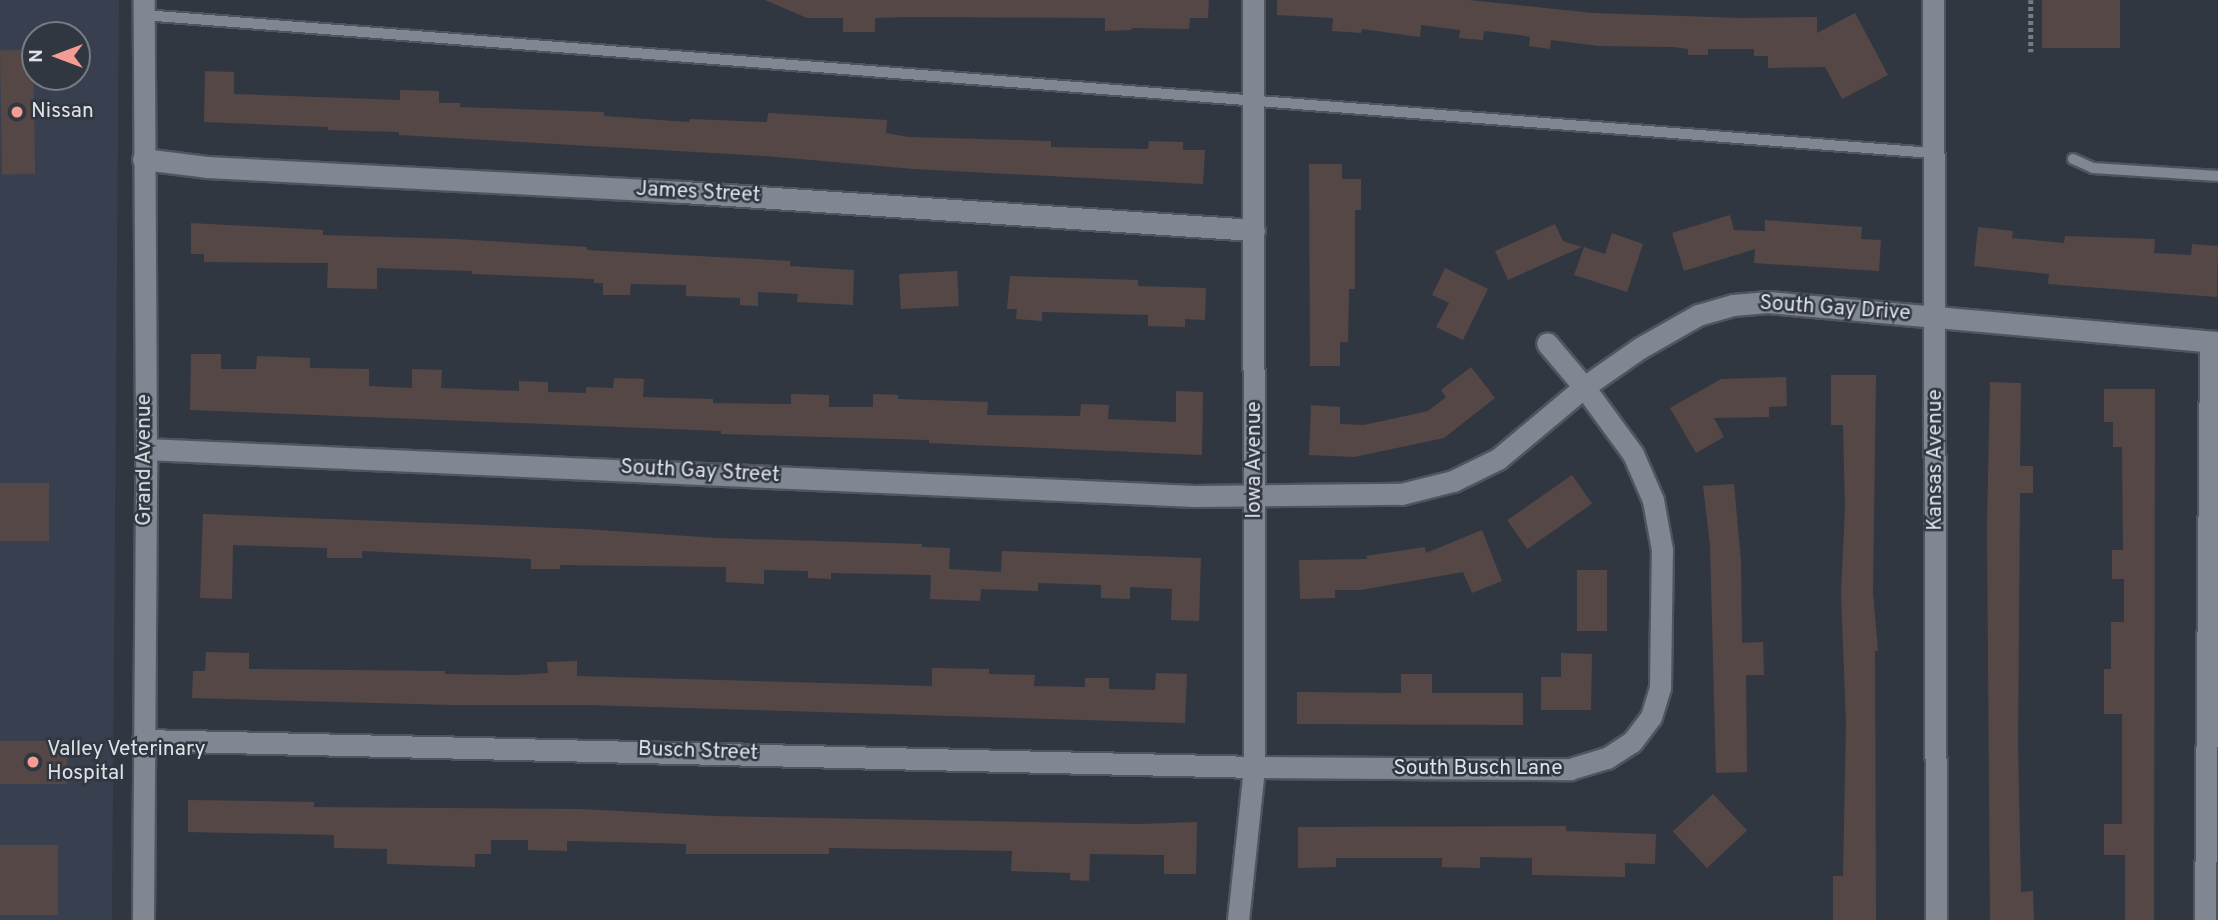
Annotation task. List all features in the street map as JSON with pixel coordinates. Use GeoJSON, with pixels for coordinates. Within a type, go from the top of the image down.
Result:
{"type":"FeatureCollection","features":[{"type":"Feature","properties":{"kind":"street","name":"Iowa Avenue"},"geometry":{"type":"LineString","coordinates":[[1238,920],[1254,767],[1253,0]]}},
{"type":"Feature","properties":{"kind":"street","name":"Kansas Avenue"},"geometry":{"type":"LineString","coordinates":[[1933,0],[1936,920]]}},
{"type":"Feature","properties":{"kind":"street","name":"Grand Avenue"},"geometry":{"type":"LineString","coordinates":[[143,920],[146,449],[144,8]]}},
{"type":"Feature","properties":{"kind":"street","name":"James Street"},"geometry":{"type":"LineString","coordinates":[[143,159],[208,167],[683,192],[1254,230]]}},
{"type":"Feature","properties":{"kind":"street","name":"South Gay Drive"},"geometry":{"type":"LineString","coordinates":[[1255,496],[1401,494],[1453,481],[1499,459],[1584,387],[1640,348],[1698,315],[1733,305],[1768,302],[2214,342]]}},
{"type":"Feature","properties":{"kind":"street"},"geometry":{"type":"LineString","coordinates":[[2205,920],[2214,342]]}},
{"type":"Feature","properties":{"kind":"street","name":"South Busch Lane"},"geometry":{"type":"LineString","coordinates":[[1254,767],[1570,769],[1607,758],[1632,742],[1651,717],[1660,687],[1662,550],[1653,500],[1633,454],[1584,387],[1547,343]]}},
{"type":"Feature","properties":{"kind":"street","name":"South Gay Street"},"geometry":{"type":"LineString","coordinates":[[146,449],[736,473],[1006,489],[1255,496]]}},
{"type":"Feature","properties":{"kind":"street","name":"Busch Street"},"geometry":{"type":"LineString","coordinates":[[143,740],[1254,767]]}},
{"type":"Feature","properties":{"kind":"lane"},"geometry":{"type":"LineString","coordinates":[[144,8],[1254,103],[1934,153]]}},
{"type":"Feature","properties":{"kind":"lane"},"geometry":{"type":"LineString","coordinates":[[2073,159],[2093,167],[2218,176]]}},
{"type":"Feature","properties":{"kind":"path"},"geometry":{"type":"LineString","coordinates":[[2031,0],[2031,52]]}},
{"type":"Feature","properties":{"kind":"shaded area"},"geometry":{"type":"Polygon","coordinates":[[[0,0],[119,0],[112,920],[0,920],[0,0]]]}},
{"type":"Feature","properties":{"kind":"building"},"geometry":{"type":"Polygon","coordinates":[[[765,0],[1209,0],[1208,18],[1190,18],[1189,29],[1131,28],[1132,30],[1105,31],[1105,18],[906,17],[875,18],[875,32],[843,32],[843,18],[807,18],[765,0]]]}},
{"type":"Feature","properties":{"kind":"building"},"geometry":{"type":"Polygon","coordinates":[[[1277,0],[1469,0],[1593,13],[1741,18],[1817,17],[1817,33],[1855,13],[1888,75],[1842,99],[1825,67],[1768,68],[1768,56],[1754,56],[1754,49],[1708,49],[1708,55],[1688,55],[1688,49],[1673,47],[1599,46],[1551,40],[1550,49],[1529,46],[1530,37],[1520,35],[1484,31],[1483,40],[1459,38],[1460,30],[1421,25],[1420,37],[1362,29],[1361,33],[1332,31],[1333,18],[1277,15],[1277,0]]]}},
{"type":"Feature","properties":{"kind":"building"},"geometry":{"type":"Polygon","coordinates":[[[2042,0],[2120,0],[2120,48],[2042,48],[2042,0]]]}},
{"type":"Feature","properties":{"kind":"building","name":"Nissan"},"geometry":{"type":"Polygon","coordinates":[[[21,50],[21,91],[34,91],[35,174],[2,175],[0,51],[21,50]]]}},
{"type":"Feature","properties":{"kind":"building"},"geometry":{"type":"Polygon","coordinates":[[[205,71],[234,72],[234,94],[400,100],[400,90],[439,91],[439,103],[460,103],[460,107],[604,112],[604,116],[689,122],[690,119],[767,122],[768,113],[887,120],[886,133],[908,137],[1051,141],[1051,147],[1148,149],[1149,141],[1183,142],[1183,150],[1205,150],[1203,184],[914,169],[765,156],[399,135],[399,132],[328,130],[328,127],[204,122],[205,71]]]}},
{"type":"Feature","properties":{"kind":"building"},"geometry":{"type":"Polygon","coordinates":[[[1309,164],[1342,164],[1342,179],[1361,179],[1361,210],[1355,210],[1355,289],[1349,289],[1348,342],[1340,342],[1340,366],[1310,366],[1309,164]]]}},
{"type":"Feature","properties":{"kind":"building"},"geometry":{"type":"Polygon","coordinates":[[[1730,215],[1734,230],[1765,231],[1765,220],[1862,227],[1861,239],[1881,240],[1879,271],[1754,263],[1755,249],[1684,271],[1672,233],[1730,215]]]}},
{"type":"Feature","properties":{"kind":"building"},"geometry":{"type":"Polygon","coordinates":[[[191,223],[323,230],[323,235],[456,239],[587,247],[587,250],[790,261],[790,266],[854,270],[853,305],[797,302],[798,294],[758,292],[758,306],[740,305],[740,298],[686,296],[686,285],[631,284],[630,295],[603,295],[603,283],[594,283],[594,279],[472,274],[472,271],[377,268],[377,289],[327,288],[328,263],[204,262],[204,254],[191,254],[191,223]]]}},
{"type":"Feature","properties":{"kind":"building"},"geometry":{"type":"Polygon","coordinates":[[[1555,224],[1563,241],[1582,247],[1508,280],[1495,251],[1555,224]]]}},
{"type":"Feature","properties":{"kind":"building"},"geometry":{"type":"Polygon","coordinates":[[[1978,227],[2013,231],[2012,238],[2064,243],[2065,236],[2155,239],[2154,253],[2191,255],[2192,244],[2218,246],[2217,297],[2048,284],[2049,274],[1974,266],[1978,227]]]}},
{"type":"Feature","properties":{"kind":"building"},"geometry":{"type":"Polygon","coordinates":[[[1612,233],[1643,244],[1627,292],[1574,275],[1584,247],[1605,254],[1612,233]]]}},
{"type":"Feature","properties":{"kind":"building"},"geometry":{"type":"Polygon","coordinates":[[[1445,268],[1488,289],[1463,340],[1436,327],[1449,303],[1432,295],[1445,268]]]}},
{"type":"Feature","properties":{"kind":"building"},"geometry":{"type":"Polygon","coordinates":[[[957,271],[959,306],[901,309],[899,274],[957,271]]]}},
{"type":"Feature","properties":{"kind":"building"},"geometry":{"type":"Polygon","coordinates":[[[1010,276],[1138,280],[1138,286],[1206,288],[1205,320],[1185,319],[1185,327],[1148,326],[1148,315],[1042,312],[1042,321],[1016,319],[1017,309],[1007,309],[1010,276]]]}},
{"type":"Feature","properties":{"kind":"building"},"geometry":{"type":"Polygon","coordinates":[[[191,354],[221,354],[221,369],[256,369],[257,356],[310,358],[310,368],[369,369],[369,386],[412,388],[412,369],[442,370],[441,388],[519,391],[519,381],[548,382],[548,392],[586,393],[586,387],[613,388],[614,378],[644,379],[643,397],[713,399],[713,403],[791,404],[791,394],[829,395],[829,407],[873,407],[873,394],[898,395],[898,399],[988,402],[987,415],[1080,416],[1081,404],[1109,405],[1108,419],[1176,422],[1176,391],[1203,392],[1202,455],[929,443],[929,440],[721,434],[721,431],[190,410],[191,354]]]}},
{"type":"Feature","properties":{"kind":"building"},"geometry":{"type":"Polygon","coordinates":[[[1471,367],[1495,398],[1444,438],[1354,457],[1309,455],[1311,405],[1340,407],[1340,424],[1364,425],[1428,411],[1446,397],[1441,390],[1471,367]]]}},
{"type":"Feature","properties":{"kind":"building"},"geometry":{"type":"Polygon","coordinates":[[[1831,375],[1876,375],[1873,592],[1878,651],[1875,651],[1876,920],[1833,920],[1833,876],[1843,876],[1846,723],[1841,593],[1845,509],[1843,425],[1831,425],[1831,375]]]}},
{"type":"Feature","properties":{"kind":"building"},"geometry":{"type":"Polygon","coordinates":[[[1786,377],[1787,406],[1769,407],[1769,417],[1714,418],[1724,437],[1696,453],[1670,408],[1721,379],[1786,377]]]}},
{"type":"Feature","properties":{"kind":"building"},"geometry":{"type":"Polygon","coordinates":[[[1990,382],[2021,383],[2020,466],[2033,466],[2033,493],[2020,493],[2018,746],[2021,892],[2033,891],[2034,920],[1990,920],[1987,528],[1990,382]]]}},
{"type":"Feature","properties":{"kind":"building"},"geometry":{"type":"Polygon","coordinates":[[[2104,389],[2155,389],[2154,920],[2125,920],[2125,855],[2104,855],[2104,824],[2122,824],[2122,714],[2104,714],[2104,669],[2111,669],[2111,622],[2124,622],[2124,579],[2112,579],[2112,550],[2123,550],[2122,447],[2113,447],[2113,422],[2104,422],[2104,389]]]}},
{"type":"Feature","properties":{"kind":"building"},"geometry":{"type":"Polygon","coordinates":[[[1572,475],[1592,504],[1527,549],[1507,520],[1572,475]]]}},
{"type":"Feature","properties":{"kind":"building"},"geometry":{"type":"Polygon","coordinates":[[[0,483],[49,483],[49,541],[0,541],[0,483]]]}},
{"type":"Feature","properties":{"kind":"building"},"geometry":{"type":"Polygon","coordinates":[[[1734,484],[1741,561],[1742,643],[1763,642],[1764,675],[1746,675],[1747,772],[1716,773],[1710,545],[1703,486],[1734,484]]]}},
{"type":"Feature","properties":{"kind":"building"},"geometry":{"type":"Polygon","coordinates":[[[203,514],[584,529],[717,538],[922,544],[922,547],[950,548],[949,569],[1001,572],[1002,551],[1201,558],[1199,621],[1171,620],[1172,589],[1130,587],[1130,599],[1101,598],[1101,585],[1038,583],[1038,591],[981,589],[980,601],[930,599],[931,575],[831,573],[831,579],[808,578],[808,571],[764,570],[764,584],[726,582],[726,567],[560,565],[560,569],[531,569],[531,559],[362,551],[362,558],[327,558],[327,548],[233,545],[232,599],[200,598],[203,514]]]}},
{"type":"Feature","properties":{"kind":"building"},"geometry":{"type":"Polygon","coordinates":[[[1482,530],[1502,581],[1472,593],[1463,572],[1361,590],[1335,590],[1335,598],[1300,599],[1299,560],[1367,559],[1366,556],[1425,547],[1426,553],[1482,530]]]}},
{"type":"Feature","properties":{"kind":"building"},"geometry":{"type":"Polygon","coordinates":[[[1577,570],[1607,570],[1607,631],[1577,631],[1577,570]]]}},
{"type":"Feature","properties":{"kind":"building"},"geometry":{"type":"Polygon","coordinates":[[[206,652],[249,653],[249,669],[445,671],[445,674],[519,675],[548,673],[547,662],[577,661],[577,676],[932,686],[932,668],[989,669],[989,674],[1035,675],[1034,686],[1085,687],[1085,678],[1109,678],[1109,689],[1155,690],[1156,673],[1187,674],[1185,723],[586,705],[452,705],[192,698],[193,671],[205,671],[206,652]]]}},
{"type":"Feature","properties":{"kind":"building"},"geometry":{"type":"Polygon","coordinates":[[[1561,653],[1592,654],[1591,710],[1541,710],[1541,677],[1561,677],[1561,653]]]}},
{"type":"Feature","properties":{"kind":"building"},"geometry":{"type":"Polygon","coordinates":[[[1401,674],[1432,674],[1432,693],[1523,693],[1523,725],[1297,724],[1297,692],[1401,693],[1401,674]]]}},
{"type":"Feature","properties":{"kind":"building","name":"Valley Veterinary Hospital"},"geometry":{"type":"Polygon","coordinates":[[[0,741],[67,741],[67,784],[0,784],[0,741]]]}},
{"type":"Feature","properties":{"kind":"building"},"geometry":{"type":"Polygon","coordinates":[[[1713,794],[1747,831],[1707,868],[1673,832],[1713,794]]]}},
{"type":"Feature","properties":{"kind":"building"},"geometry":{"type":"Polygon","coordinates":[[[188,800],[314,802],[314,807],[580,809],[714,816],[1141,824],[1197,822],[1196,874],[1164,874],[1164,855],[1090,854],[1089,881],[1070,880],[1070,873],[1011,871],[1012,851],[829,848],[829,854],[686,854],[686,844],[655,843],[567,841],[567,851],[528,850],[528,840],[491,840],[491,854],[475,854],[475,867],[387,864],[387,849],[334,848],[334,835],[188,832],[188,800]]]}},
{"type":"Feature","properties":{"kind":"building"},"geometry":{"type":"Polygon","coordinates":[[[1566,826],[1566,831],[1656,834],[1655,864],[1625,863],[1625,877],[1532,875],[1532,858],[1480,857],[1480,868],[1442,867],[1442,858],[1336,858],[1336,867],[1298,868],[1298,827],[1566,826]]]}},
{"type":"Feature","properties":{"kind":"building"},"geometry":{"type":"Polygon","coordinates":[[[0,845],[58,845],[58,915],[0,915],[0,845]]]}},
{"type":"Feature","properties":{"kind":"place","name":"Nissan"},"geometry":{"type":"Point","coordinates":[17,112]}},
{"type":"Feature","properties":{"kind":"place","name":"Valley Veterinary Hospital"},"geometry":{"type":"Point","coordinates":[33,762]}}]}
